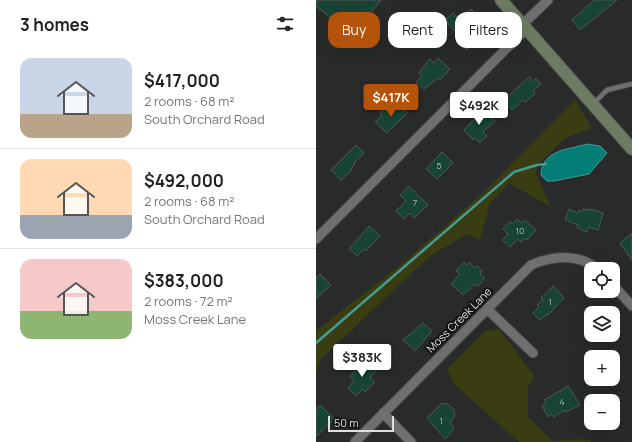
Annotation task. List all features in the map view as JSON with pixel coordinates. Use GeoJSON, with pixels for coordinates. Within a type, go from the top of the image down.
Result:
{"type":"FeatureCollection","features":[{"type":"Feature","properties":{"kind":"main road"},"geometry":{"type":"LineString","coordinates":[[501,0],[632,149]]}},
{"type":"Feature","properties":{"kind":"street"},"geometry":{"type":"LineString","coordinates":[[316,239],[524,27],[548,0]]}},
{"type":"Feature","properties":{"kind":"street","name":"Moss Creek Lane"},"geometry":{"type":"LineString","coordinates":[[355,442],[527,268],[544,260],[557,257],[572,258],[586,262]]}},
{"type":"Feature","properties":{"kind":"street"},"geometry":{"type":"LineString","coordinates":[[620,293],[632,306]]}},
{"type":"Feature","properties":{"kind":"street"},"geometry":{"type":"LineString","coordinates":[[487,309],[533,353]]}},
{"type":"Feature","properties":{"kind":"street"},"geometry":{"type":"LineString","coordinates":[[383,413],[411,442]]}},
{"type":"Feature","properties":{"kind":"lane"},"geometry":{"type":"LineString","coordinates":[[593,104],[607,90],[632,84]]}},
{"type":"Feature","properties":{"kind":"green space"},"geometry":{"type":"Polygon","coordinates":[[[575,100],[592,128],[565,138],[537,165],[536,174],[551,207],[509,183],[490,203],[480,240],[467,234],[430,256],[321,359],[316,372],[316,331],[399,266],[483,193],[575,100]]]}},
{"type":"Feature","properties":{"kind":"green space"},"geometry":{"type":"Polygon","coordinates":[[[499,329],[535,377],[528,387],[528,417],[552,441],[585,439],[593,442],[519,442],[454,384],[447,369],[485,331],[499,329]]]}},
{"type":"Feature","properties":{"kind":"water"},"geometry":{"type":"Polygon","coordinates":[[[587,144],[600,146],[607,153],[589,174],[554,181],[547,181],[541,175],[542,167],[546,160],[551,156],[557,152],[587,144]]]}},
{"type":"Feature","properties":{"kind":"building"},"geometry":{"type":"Polygon","coordinates":[[[316,0],[381,0],[372,12],[328,12],[328,16],[316,6],[316,0]]]}},
{"type":"Feature","properties":{"kind":"building"},"geometry":{"type":"Polygon","coordinates":[[[594,0],[617,0],[580,30],[572,20],[594,0]]]}},
{"type":"Feature","properties":{"kind":"building"},"geometry":{"type":"Polygon","coordinates":[[[453,13],[455,15],[455,31],[447,22],[447,18],[453,13]]]}},
{"type":"Feature","properties":{"kind":"building"},"geometry":{"type":"Polygon","coordinates":[[[438,58],[450,69],[440,80],[438,78],[424,89],[416,82],[422,76],[419,73],[430,59],[434,63],[438,58]]]}},
{"type":"Feature","properties":{"kind":"building"},"geometry":{"type":"Polygon","coordinates":[[[529,77],[533,81],[536,78],[541,84],[533,91],[535,94],[525,102],[523,100],[512,110],[504,100],[529,77]]]}},
{"type":"Feature","properties":{"kind":"building"},"geometry":{"type":"Polygon","coordinates":[[[397,103],[407,113],[387,133],[375,122],[382,116],[380,114],[385,108],[387,110],[390,108],[392,109],[397,103]]]}},
{"type":"Feature","properties":{"kind":"building"},"geometry":{"type":"Polygon","coordinates":[[[483,109],[495,121],[483,132],[487,136],[480,143],[475,138],[473,140],[464,130],[483,109]]]}},
{"type":"Feature","properties":{"kind":"building"},"geometry":{"type":"Polygon","coordinates":[[[356,145],[364,153],[354,163],[355,164],[351,168],[352,170],[341,180],[331,170],[356,145]]]}},
{"type":"Feature","properties":{"kind":"building"},"geometry":{"type":"Polygon","coordinates":[[[442,152],[453,163],[437,179],[426,169],[442,152]]]}},
{"type":"Feature","properties":{"kind":"building"},"geometry":{"type":"Polygon","coordinates":[[[409,186],[428,205],[414,218],[410,213],[404,219],[396,211],[406,201],[400,195],[409,186]]]}},
{"type":"Feature","properties":{"kind":"building"},"geometry":{"type":"Polygon","coordinates":[[[569,209],[578,213],[579,210],[582,212],[583,209],[591,209],[603,213],[598,230],[589,227],[587,232],[577,228],[578,225],[565,220],[569,209]]]}},
{"type":"Feature","properties":{"kind":"building"},"geometry":{"type":"Polygon","coordinates":[[[517,219],[521,223],[525,220],[536,230],[527,240],[525,238],[521,242],[518,239],[510,247],[502,240],[508,234],[503,229],[510,221],[512,224],[517,219]]]}},
{"type":"Feature","properties":{"kind":"building"},"geometry":{"type":"Polygon","coordinates":[[[369,226],[380,236],[366,251],[364,249],[357,256],[349,249],[369,226]]]}},
{"type":"Feature","properties":{"kind":"building"},"geometry":{"type":"Polygon","coordinates":[[[632,233],[632,260],[620,243],[632,233]]]}},
{"type":"Feature","properties":{"kind":"building"},"geometry":{"type":"Polygon","coordinates":[[[464,262],[467,265],[470,263],[475,268],[477,266],[482,271],[480,274],[485,278],[478,286],[475,284],[463,295],[451,284],[460,274],[456,271],[464,262]]]}},
{"type":"Feature","properties":{"kind":"building"},"geometry":{"type":"Polygon","coordinates":[[[320,274],[331,285],[316,299],[316,278],[320,274]]]}},
{"type":"Feature","properties":{"kind":"building"},"geometry":{"type":"Polygon","coordinates":[[[553,286],[564,298],[548,315],[547,314],[540,320],[533,313],[539,307],[537,305],[543,300],[541,298],[553,286]]]}},
{"type":"Feature","properties":{"kind":"building"},"geometry":{"type":"Polygon","coordinates":[[[423,323],[432,331],[415,351],[403,340],[423,323]]]}},
{"type":"Feature","properties":{"kind":"building"},"geometry":{"type":"Polygon","coordinates":[[[364,359],[376,371],[370,377],[375,382],[365,392],[362,389],[356,396],[348,388],[354,381],[350,377],[364,359]]]}},
{"type":"Feature","properties":{"kind":"building"},"geometry":{"type":"Polygon","coordinates":[[[568,386],[580,405],[566,412],[565,410],[554,417],[552,414],[548,417],[542,406],[546,404],[544,400],[568,386]]]}},
{"type":"Feature","properties":{"kind":"building"},"geometry":{"type":"Polygon","coordinates":[[[442,403],[448,404],[454,410],[455,416],[450,422],[454,429],[445,439],[427,418],[442,403]]]}},
{"type":"Feature","properties":{"kind":"building"},"geometry":{"type":"Polygon","coordinates":[[[320,405],[334,419],[316,437],[316,409],[320,405]]]}},
{"type":"Feature","properties":{"kind":"waterway"},"geometry":{"type":"LineString","coordinates":[[316,343],[514,172],[537,165],[546,164]]}}]}
